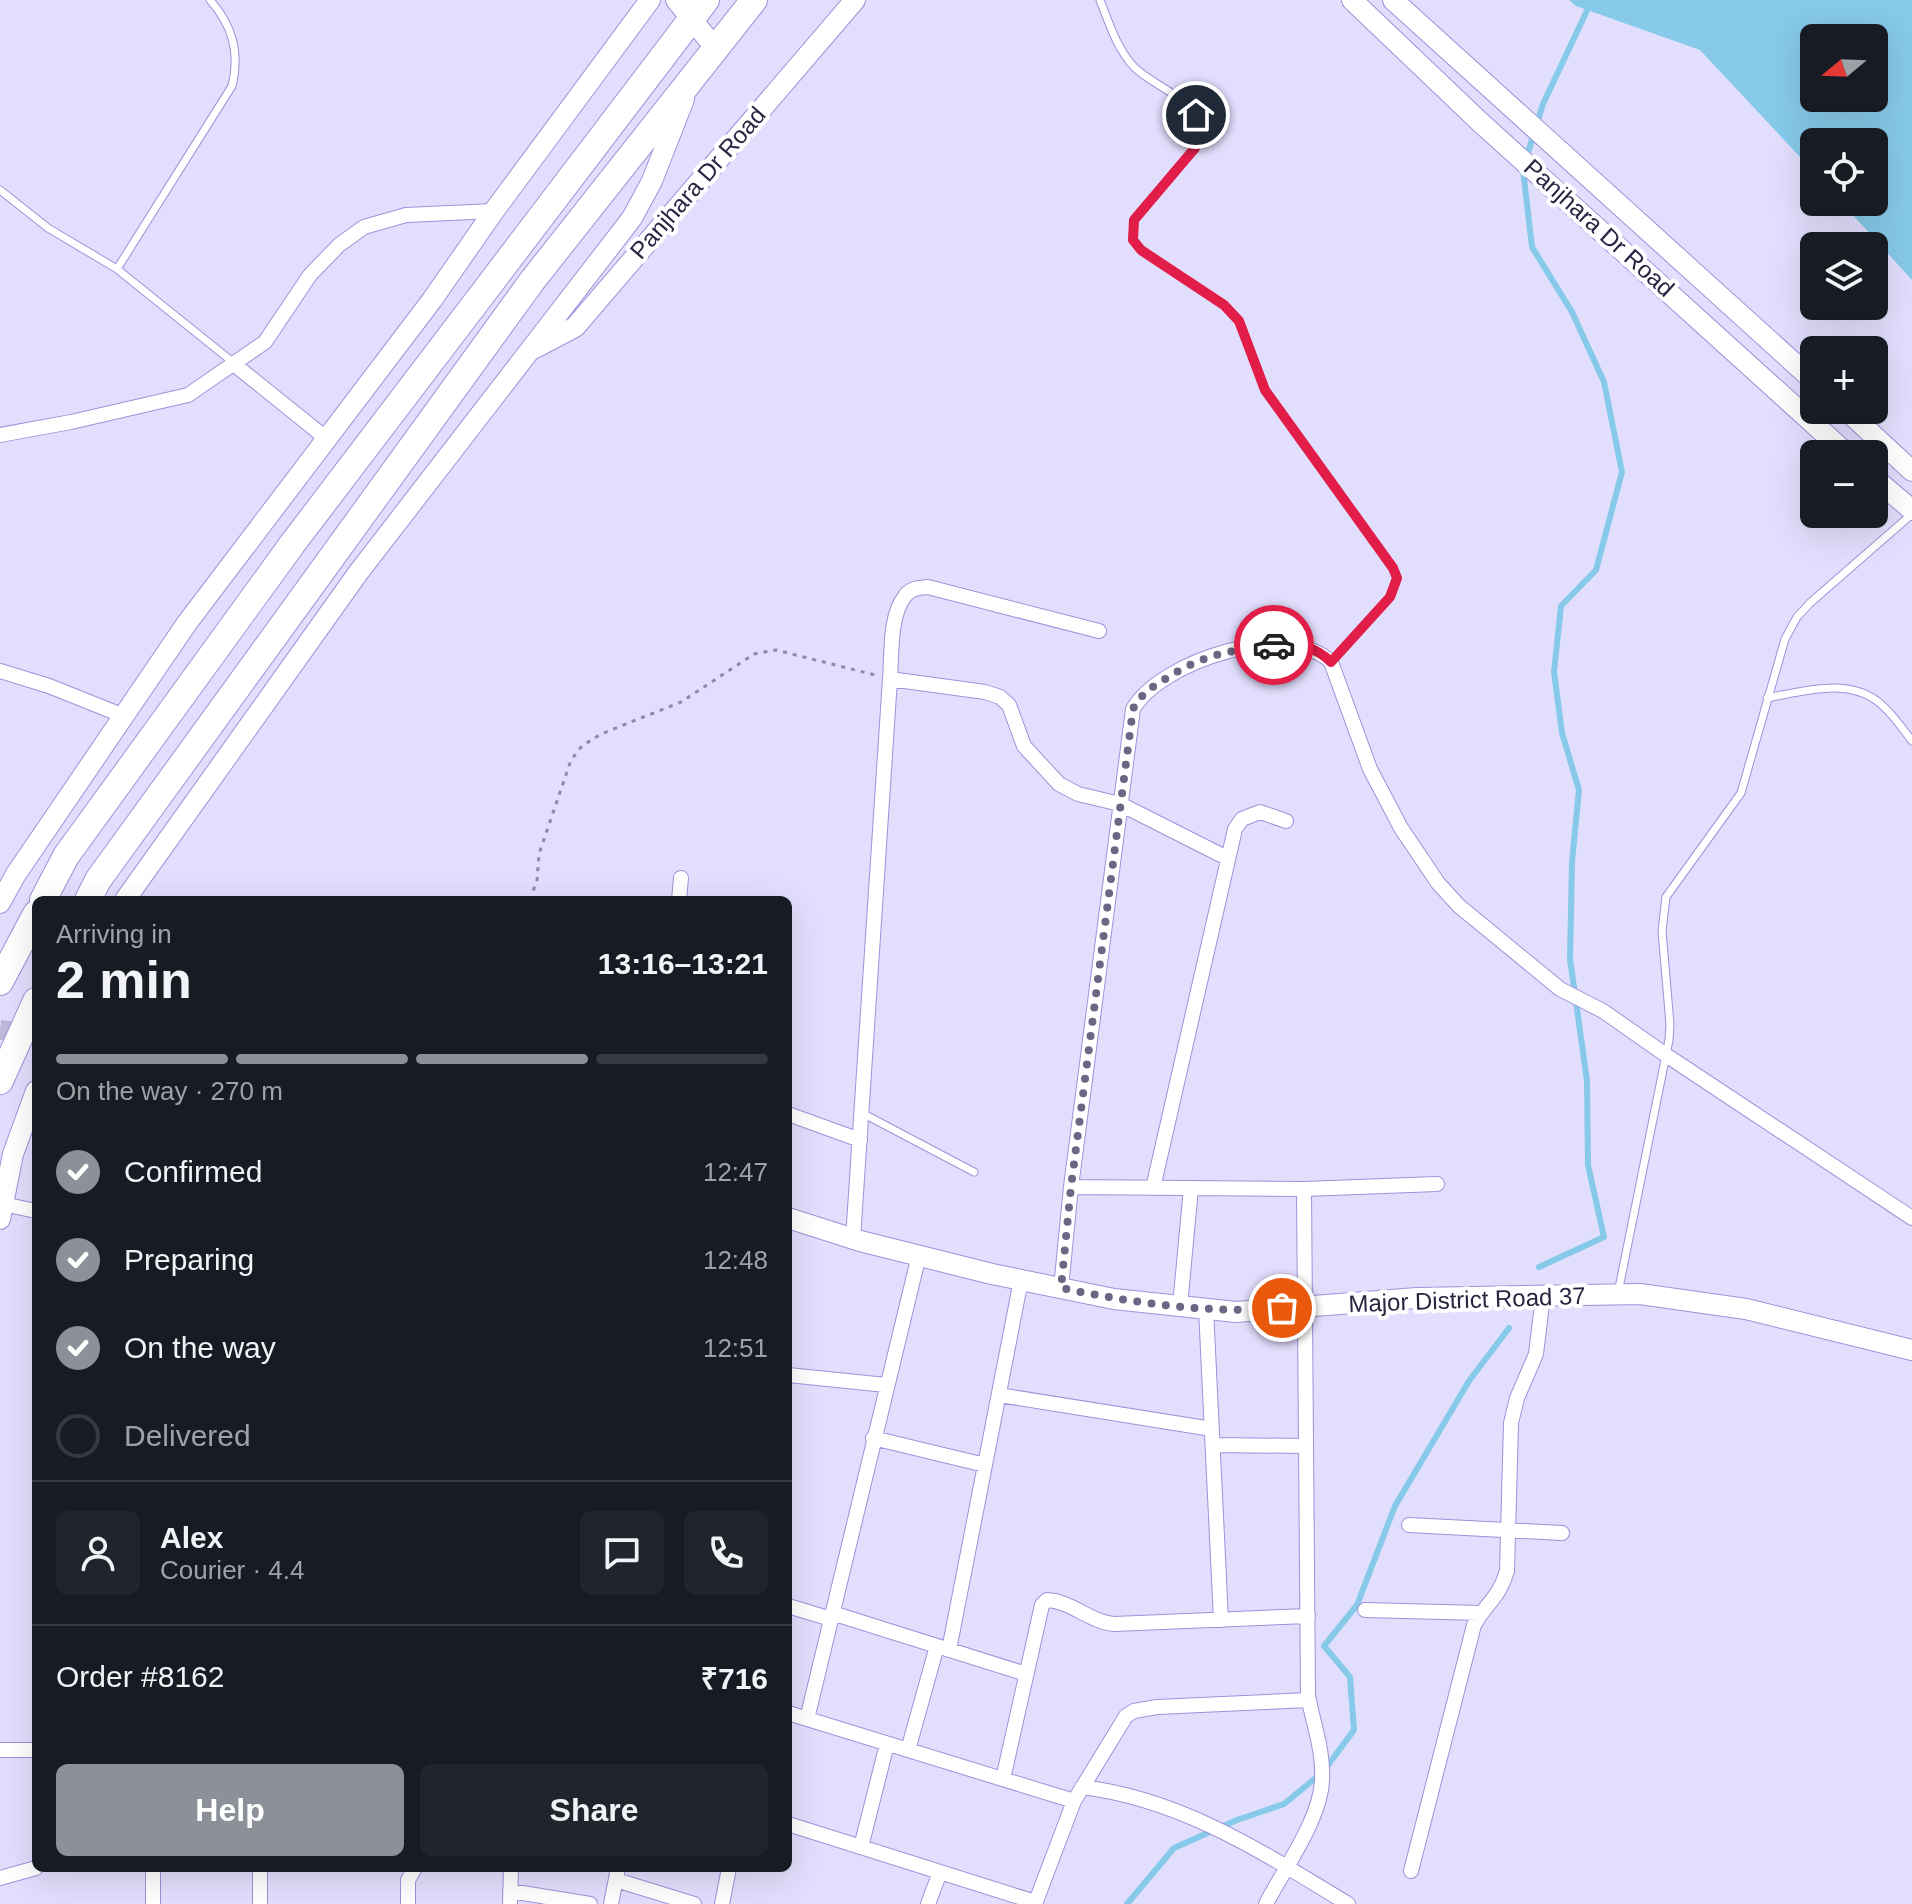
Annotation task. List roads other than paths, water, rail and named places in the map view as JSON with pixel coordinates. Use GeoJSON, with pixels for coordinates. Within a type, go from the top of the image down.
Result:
{"type":"FeatureCollection","features":[{"type":"Feature","properties":{"kind":"highway"},"geometry":{"type":"LineString","coordinates":[[90,896],[98,880],[532,281],[754,0]]}},
{"type":"Feature","properties":{"kind":"highway"},"geometry":{"type":"LineString","coordinates":[[45,896],[66,856],[293,543],[691,6]]}},
{"type":"Feature","properties":{"kind":"highway"},"geometry":{"type":"LineString","coordinates":[[0,982],[32,922]]}},
{"type":"Feature","properties":{"kind":"highway"},"geometry":{"type":"LineString","coordinates":[[0,1081],[32,1010]]}},
{"type":"Feature","properties":{"kind":"street"},"geometry":{"type":"LineString","coordinates":[[0,903],[16,874],[187,623],[432,300],[650,0]]}},
{"type":"Feature","properties":{"kind":"street","name":"Panjhara Dr Road"},"geometry":{"type":"LineString","coordinates":[[529,352],[575,327],[855,0]]}},
{"type":"Feature","properties":{"kind":"street","name":"Panjhara Dr Road"},"geometry":{"type":"LineString","coordinates":[[1352,0],[1480,122],[1832,440]]}},
{"type":"Feature","properties":{"kind":"street","name":"Panjhara Dr Road"},"geometry":{"type":"LineString","coordinates":[[1393,0],[1800,368]]}},
{"type":"Feature","properties":{"kind":"street"},"geometry":{"type":"LineString","coordinates":[[691,6],[716,49]]}},
{"type":"Feature","properties":{"kind":"street"},"geometry":{"type":"LineString","coordinates":[[128,896],[358,573],[632,218],[652,181],[690,84]]}},
{"type":"Feature","properties":{"kind":"street"},"geometry":{"type":"LineString","coordinates":[[0,435],[188,395],[265,342],[310,275],[339,245],[364,227],[406,215],[494,211]]}},
{"type":"Feature","properties":{"kind":"street"},"geometry":{"type":"LineString","coordinates":[[235,365],[327,439]]}},
{"type":"Feature","properties":{"kind":"street"},"geometry":{"type":"LineString","coordinates":[[1861,424],[1912,471]]}},
{"type":"Feature","properties":{"kind":"street"},"geometry":{"type":"LineString","coordinates":[[1888,491],[1912,512]]}},
{"type":"Feature","properties":{"kind":"street"},"geometry":{"type":"LineString","coordinates":[[853,1239],[895,620],[905,596],[915,588],[928,587],[1099,631]]}},
{"type":"Feature","properties":{"kind":"street"},"geometry":{"type":"LineString","coordinates":[[1061,1288],[1071,1187],[1133,709],[1141,694],[1185,666],[1210,655],[1289,643],[1319,651],[1331,662],[1370,769],[1401,828],[1438,883],[1459,906],[1548,982],[1603,1011],[1912,1218]]}},
{"type":"Feature","properties":{"kind":"street"},"geometry":{"type":"LineString","coordinates":[[0,671],[49,686],[124,716]]}},
{"type":"Feature","properties":{"kind":"street"},"geometry":{"type":"LineString","coordinates":[[890,679],[985,692],[1000,697],[1009,705],[1024,746],[1059,784],[1078,794],[1120,804],[1227,858]]}},
{"type":"Feature","properties":{"kind":"street"},"geometry":{"type":"LineString","coordinates":[[1153,1188],[1235,829],[1242,819],[1260,812],[1286,821]]}},
{"type":"Feature","properties":{"kind":"street"},"geometry":{"type":"LineString","coordinates":[[679,896],[681,878]]}},
{"type":"Feature","properties":{"kind":"street"},"geometry":{"type":"LineString","coordinates":[[32,1102],[13,1154],[2,1211],[32,1211]]}},
{"type":"Feature","properties":{"kind":"street"},"geometry":{"type":"LineString","coordinates":[[792,1115],[860,1140]]}},
{"type":"Feature","properties":{"kind":"street"},"geometry":{"type":"LineString","coordinates":[[1071,1187],[1304,1189],[1437,1184]]}},
{"type":"Feature","properties":{"kind":"street"},"geometry":{"type":"LineString","coordinates":[[1180,1306],[1191,1188]]}},
{"type":"Feature","properties":{"kind":"street"},"geometry":{"type":"LineString","coordinates":[[1266,1904],[1309,1824],[1322,1780],[1320,1744],[1309,1700],[1304,1189]]}},
{"type":"Feature","properties":{"kind":"street","name":"Major District Road 37"},"geometry":{"type":"LineString","coordinates":[[792,1219],[853,1239],[1114,1299],[1236,1312],[1417,1298],[1640,1294],[1746,1309],[1912,1350]]}},
{"type":"Feature","properties":{"kind":"street"},"geometry":{"type":"LineString","coordinates":[[807,1719],[919,1255]]}},
{"type":"Feature","properties":{"kind":"street"},"geometry":{"type":"LineString","coordinates":[[908,1750],[943,1648],[985,1465],[1021,1280]]}},
{"type":"Feature","properties":{"kind":"street"},"geometry":{"type":"LineString","coordinates":[[1411,1871],[1474,1625],[1499,1594],[1507,1571],[1511,1423],[1523,1381],[1536,1354],[1543,1296]]}},
{"type":"Feature","properties":{"kind":"street"},"geometry":{"type":"LineString","coordinates":[[1206,1309],[1221,1620]]}},
{"type":"Feature","properties":{"kind":"street"},"geometry":{"type":"LineString","coordinates":[[792,1375],[886,1385]]}},
{"type":"Feature","properties":{"kind":"street"},"geometry":{"type":"LineString","coordinates":[[999,1395],[1213,1437],[1306,1446]]}},
{"type":"Feature","properties":{"kind":"street"},"geometry":{"type":"LineString","coordinates":[[873,1438],[985,1465]]}},
{"type":"Feature","properties":{"kind":"street"},"geometry":{"type":"LineString","coordinates":[[1409,1525],[1562,1533]]}},
{"type":"Feature","properties":{"kind":"street"},"geometry":{"type":"LineString","coordinates":[[1003,1779],[1042,1605],[1047,1600],[1061,1602],[1107,1623],[1308,1616]]}},
{"type":"Feature","properties":{"kind":"street"},"geometry":{"type":"LineString","coordinates":[[792,1607],[1026,1674]]}},
{"type":"Feature","properties":{"kind":"street"},"geometry":{"type":"LineString","coordinates":[[1365,1610],[1481,1613]]}},
{"type":"Feature","properties":{"kind":"street"},"geometry":{"type":"LineString","coordinates":[[792,1825],[1035,1903],[1074,1801],[1121,1723],[1134,1711],[1157,1707],[1309,1700]]}},
{"type":"Feature","properties":{"kind":"street"},"geometry":{"type":"LineString","coordinates":[[792,1714],[1074,1801]]}},
{"type":"Feature","properties":{"kind":"street"},"geometry":{"type":"LineString","coordinates":[[861,1847],[887,1744]]}},
{"type":"Feature","properties":{"kind":"street"},"geometry":{"type":"LineString","coordinates":[[0,1750],[32,1750]]}},
{"type":"Feature","properties":{"kind":"street"},"geometry":{"type":"LineString","coordinates":[[1082,1787],[1108,1790],[1179,1810],[1237,1838],[1348,1904]]}},
{"type":"Feature","properties":{"kind":"street"},"geometry":{"type":"LineString","coordinates":[[0,1878],[32,1869]]}},
{"type":"Feature","properties":{"kind":"street"},"geometry":{"type":"LineString","coordinates":[[153,1872],[153,1904]]}},
{"type":"Feature","properties":{"kind":"street"},"geometry":{"type":"LineString","coordinates":[[260,1872],[260,1904]]}},
{"type":"Feature","properties":{"kind":"street"},"geometry":{"type":"LineString","coordinates":[[408,1904],[408,1880],[413,1872]]}},
{"type":"Feature","properties":{"kind":"street"},"geometry":{"type":"LineString","coordinates":[[511,1872],[510,1898],[590,1904]]}},
{"type":"Feature","properties":{"kind":"street"},"geometry":{"type":"LineString","coordinates":[[722,1904],[728,1872]]}},
{"type":"Feature","properties":{"kind":"street"},"geometry":{"type":"LineString","coordinates":[[928,1904],[940,1872]]}},
{"type":"Feature","properties":{"kind":"street"},"geometry":{"type":"LineString","coordinates":[[611,1904],[617,1874],[694,1904]]}},
{"type":"Feature","properties":{"kind":"lane"},"geometry":{"type":"LineString","coordinates":[[117,269],[232,86],[237,66],[233,35],[210,0]]}},
{"type":"Feature","properties":{"kind":"lane"},"geometry":{"type":"LineString","coordinates":[[1100,0],[1128,59],[1147,78],[1185,102],[1196,115],[1200,127],[1195,148],[1134,220],[1133,240],[1141,250],[1224,305],[1239,321],[1265,390],[1393,568],[1397,578],[1390,597],[1331,662]]}},
{"type":"Feature","properties":{"kind":"lane"},"geometry":{"type":"LineString","coordinates":[[0,190],[48,228],[117,269],[235,365]]}},
{"type":"Feature","properties":{"kind":"lane"},"geometry":{"type":"LineString","coordinates":[[1618,1295],[1670,1024],[1662,931],[1666,897],[1741,793],[1785,639],[1797,617],[1912,512]]}},
{"type":"Feature","properties":{"kind":"lane"},"geometry":{"type":"LineString","coordinates":[[1767,698],[1813,690],[1847,688],[1862,691],[1882,705],[1912,741]]}},
{"type":"Feature","properties":{"kind":"lane"},"geometry":{"type":"LineString","coordinates":[[861,1113],[974,1172]]}},
{"type":"Feature","properties":{"kind":"water"},"geometry":{"type":"Polygon","coordinates":[[[1569,0],[1912,0],[1912,280],[1888,254],[1888,232],[1868,232],[1854,216],[1888,216],[1888,128],[1800,128],[1800,157],[1700,50],[1576,6],[1569,0]]]}},
{"type":"Feature","properties":{"kind":"waterway"},"geometry":{"type":"LineString","coordinates":[[1526,159],[1543,104],[1592,0]]}},
{"type":"Feature","properties":{"kind":"waterway"},"geometry":{"type":"LineString","coordinates":[[1523,170],[1532,247],[1572,312],[1604,382],[1622,472],[1596,570],[1561,606],[1554,672],[1562,733],[1579,790],[1572,862],[1570,959],[1587,1081],[1588,1165],[1604,1237],[1539,1267]]}},
{"type":"Feature","properties":{"kind":"waterway"},"geometry":{"type":"LineString","coordinates":[[1127,1904],[1174,1848],[1237,1820],[1284,1804],[1323,1772],[1354,1730],[1350,1677],[1324,1646],[1357,1605],[1395,1506],[1469,1381],[1509,1328]]}},
{"type":"Feature","properties":{"kind":"tunnel"},"geometry":{"type":"LineString","coordinates":[[0,1030],[32,1034]]}}]}
